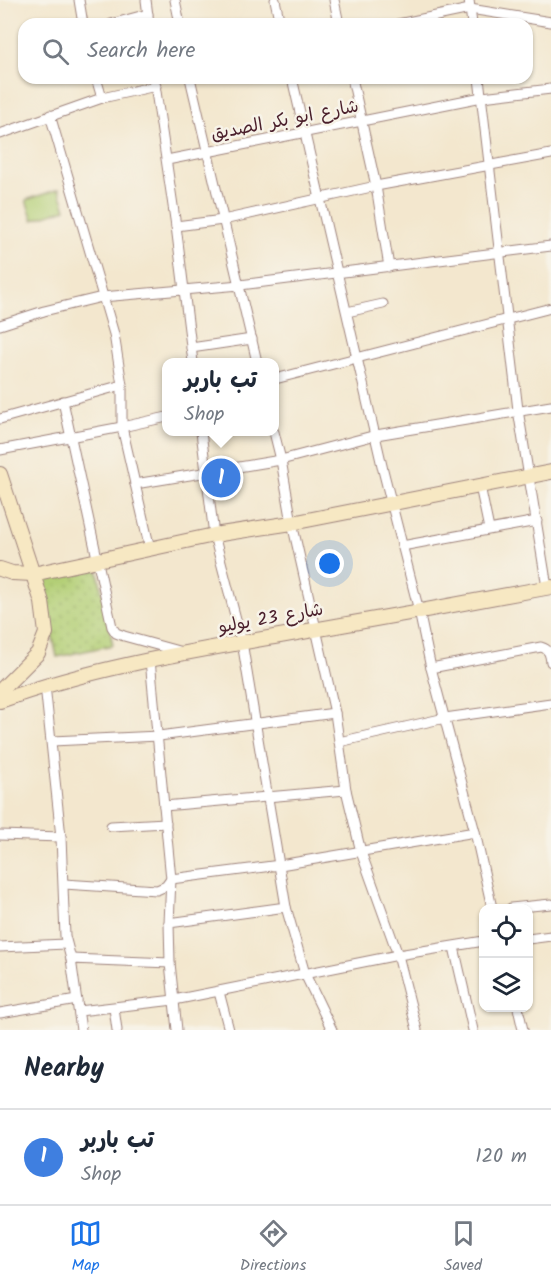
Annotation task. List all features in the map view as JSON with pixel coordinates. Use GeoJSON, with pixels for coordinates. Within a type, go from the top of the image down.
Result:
{"type":"FeatureCollection","features":[{"type":"Feature","properties":{"kind":"street"},"geometry":{"type":"LineString","coordinates":[[79,0],[82,18]]}},
{"type":"Feature","properties":{"kind":"street"},"geometry":{"type":"LineString","coordinates":[[146,0],[148,18]]}},
{"type":"Feature","properties":{"kind":"street"},"geometry":{"type":"LineString","coordinates":[[275,0],[279,18]]}},
{"type":"Feature","properties":{"kind":"street"},"geometry":{"type":"LineString","coordinates":[[334,0],[338,18]]}},
{"type":"Feature","properties":{"kind":"street"},"geometry":{"type":"LineString","coordinates":[[178,1],[179,18]]}},
{"type":"Feature","properties":{"kind":"street"},"geometry":{"type":"LineString","coordinates":[[420,18],[470,4],[551,22]]}},
{"type":"Feature","properties":{"kind":"street"},"geometry":{"type":"LineString","coordinates":[[98,84],[102,98]]}},
{"type":"Feature","properties":{"kind":"street"},"geometry":{"type":"LineString","coordinates":[[0,134],[50,115],[148,84]]}},
{"type":"Feature","properties":{"kind":"street"},"geometry":{"type":"LineString","coordinates":[[155,84],[192,358]]}},
{"type":"Feature","properties":{"kind":"street"},"geometry":{"type":"LineString","coordinates":[[191,84],[256,358]]}},
{"type":"Feature","properties":{"kind":"street"},"geometry":{"type":"LineString","coordinates":[[293,84],[391,504],[419,611],[431,668],[475,832],[491,904]]}},
{"type":"Feature","properties":{"kind":"street"},"geometry":{"type":"LineString","coordinates":[[353,84],[376,186],[389,267]]}},
{"type":"Feature","properties":{"kind":"street"},"geometry":{"type":"LineString","coordinates":[[480,84],[518,411],[549,587]]}},
{"type":"Feature","properties":{"kind":"street","name":"شارع ابو بكر الصديق"},"geometry":{"type":"LineString","coordinates":[[167,160],[482,97],[551,89]]}},
{"type":"Feature","properties":{"kind":"street"},"geometry":{"type":"LineString","coordinates":[[50,115],[114,334],[122,386],[122,428],[150,549]]}},
{"type":"Feature","properties":{"kind":"street"},"geometry":{"type":"LineString","coordinates":[[176,226],[223,220],[376,186],[551,154]]}},
{"type":"Feature","properties":{"kind":"street"},"geometry":{"type":"LineString","coordinates":[[0,325],[44,311],[102,297],[240,285],[551,246]]}},
{"type":"Feature","properties":{"kind":"street"},"geometry":{"type":"LineString","coordinates":[[347,312],[383,304]]}},
{"type":"Feature","properties":{"kind":"street"},"geometry":{"type":"LineString","coordinates":[[279,378],[551,308]]}},
{"type":"Feature","properties":{"kind":"street"},"geometry":{"type":"LineString","coordinates":[[191,348],[252,339]]}},
{"type":"Feature","properties":{"kind":"street"},"geometry":{"type":"LineString","coordinates":[[0,419],[122,386]]}},
{"type":"Feature","properties":{"kind":"street"},"geometry":{"type":"LineString","coordinates":[[63,401],[110,621],[116,633],[185,652]]}},
{"type":"Feature","properties":{"kind":"street"},"geometry":{"type":"LineString","coordinates":[[135,484],[281,460],[376,435],[551,406]]}},
{"type":"Feature","properties":{"kind":"street"},"geometry":{"type":"LineString","coordinates":[[0,450],[122,428],[162,418]]}},
{"type":"Feature","properties":{"kind":"street"},"geometry":{"type":"LineString","coordinates":[[203,436],[205,472],[214,535],[243,642],[286,907],[305,974],[332,1030]]}},
{"type":"Feature","properties":{"kind":"street"},"geometry":{"type":"LineString","coordinates":[[275,436],[292,523],[335,713],[346,790],[361,852],[398,955],[417,1030]]}},
{"type":"Feature","properties":{"kind":"street"},"geometry":{"type":"LineString","coordinates":[[0,569],[12,573],[33,574],[214,535],[292,523],[551,472]]}},
{"type":"Feature","properties":{"kind":"street"},"geometry":{"type":"LineString","coordinates":[[0,474],[45,612],[45,640],[38,653],[0,691]]}},
{"type":"Feature","properties":{"kind":"street"},"geometry":{"type":"LineString","coordinates":[[480,486],[489,529]]}},
{"type":"Feature","properties":{"kind":"street"},"geometry":{"type":"LineString","coordinates":[[402,546],[537,521]]}},
{"type":"Feature","properties":{"kind":"street","name":"شارع 23 يوليو"},"geometry":{"type":"LineString","coordinates":[[0,701],[45,685],[185,652],[549,587]]}},
{"type":"Feature","properties":{"kind":"street"},"geometry":{"type":"LineString","coordinates":[[431,668],[541,647],[550,653],[551,662]]}},
{"type":"Feature","properties":{"kind":"street"},"geometry":{"type":"LineString","coordinates":[[150,660],[171,879],[170,963],[177,1030]]}},
{"type":"Feature","properties":{"kind":"street"},"geometry":{"type":"LineString","coordinates":[[45,685],[61,837],[66,944],[71,959],[81,1030]]}},
{"type":"Feature","properties":{"kind":"street"},"geometry":{"type":"LineString","coordinates":[[339,742],[445,718],[551,703]]}},
{"type":"Feature","properties":{"kind":"street"},"geometry":{"type":"LineString","coordinates":[[52,741],[159,736],[335,713]]}},
{"type":"Feature","properties":{"kind":"street"},"geometry":{"type":"LineString","coordinates":[[164,806],[346,790]]}},
{"type":"Feature","properties":{"kind":"street"},"geometry":{"type":"LineString","coordinates":[[111,826],[165,823]]}},
{"type":"Feature","properties":{"kind":"street"},"geometry":{"type":"LineString","coordinates":[[64,884],[156,890],[166,886],[171,879],[280,865],[475,832]]}},
{"type":"Feature","properties":{"kind":"street"},"geometry":{"type":"LineString","coordinates":[[0,835],[61,837]]}},
{"type":"Feature","properties":{"kind":"street"},"geometry":{"type":"LineString","coordinates":[[533,906],[551,904]]}},
{"type":"Feature","properties":{"kind":"street"},"geometry":{"type":"LineString","coordinates":[[169,923],[286,907]]}},
{"type":"Feature","properties":{"kind":"street"},"geometry":{"type":"LineString","coordinates":[[533,938],[551,936]]}},
{"type":"Feature","properties":{"kind":"street"},"geometry":{"type":"LineString","coordinates":[[79,1011],[174,1000],[398,955],[479,942]]}},
{"type":"Feature","properties":{"kind":"street"},"geometry":{"type":"LineString","coordinates":[[0,947],[66,944]]}},
{"type":"Feature","properties":{"kind":"street"},"geometry":{"type":"LineString","coordinates":[[454,947],[473,1030]]}},
{"type":"Feature","properties":{"kind":"street"},"geometry":{"type":"LineString","coordinates":[[71,959],[170,963]]}},
{"type":"Feature","properties":{"kind":"street"},"geometry":{"type":"LineString","coordinates":[[219,992],[229,1030]]}},
{"type":"Feature","properties":{"kind":"street"},"geometry":{"type":"LineString","coordinates":[[0,1013],[77,1000]]}},
{"type":"Feature","properties":{"kind":"street"},"geometry":{"type":"LineString","coordinates":[[114,1008],[117,1030]]}},
{"type":"Feature","properties":{"kind":"street"},"geometry":{"type":"LineString","coordinates":[[519,1012],[523,1030]]}},
{"type":"Feature","properties":{"kind":"green space"},"geometry":{"type":"Polygon","coordinates":[[[59,189],[66,209],[33,220],[26,200],[59,189]]]}},
{"type":"Feature","properties":{"kind":"green space"},"geometry":{"type":"Polygon","coordinates":[[[97,567],[113,645],[57,657],[41,580],[97,567]]]}},
{"type":"Feature","properties":{"kind":"place","name":"تب باربر"},"geometry":{"type":"Point","coordinates":[221,478]}}]}
